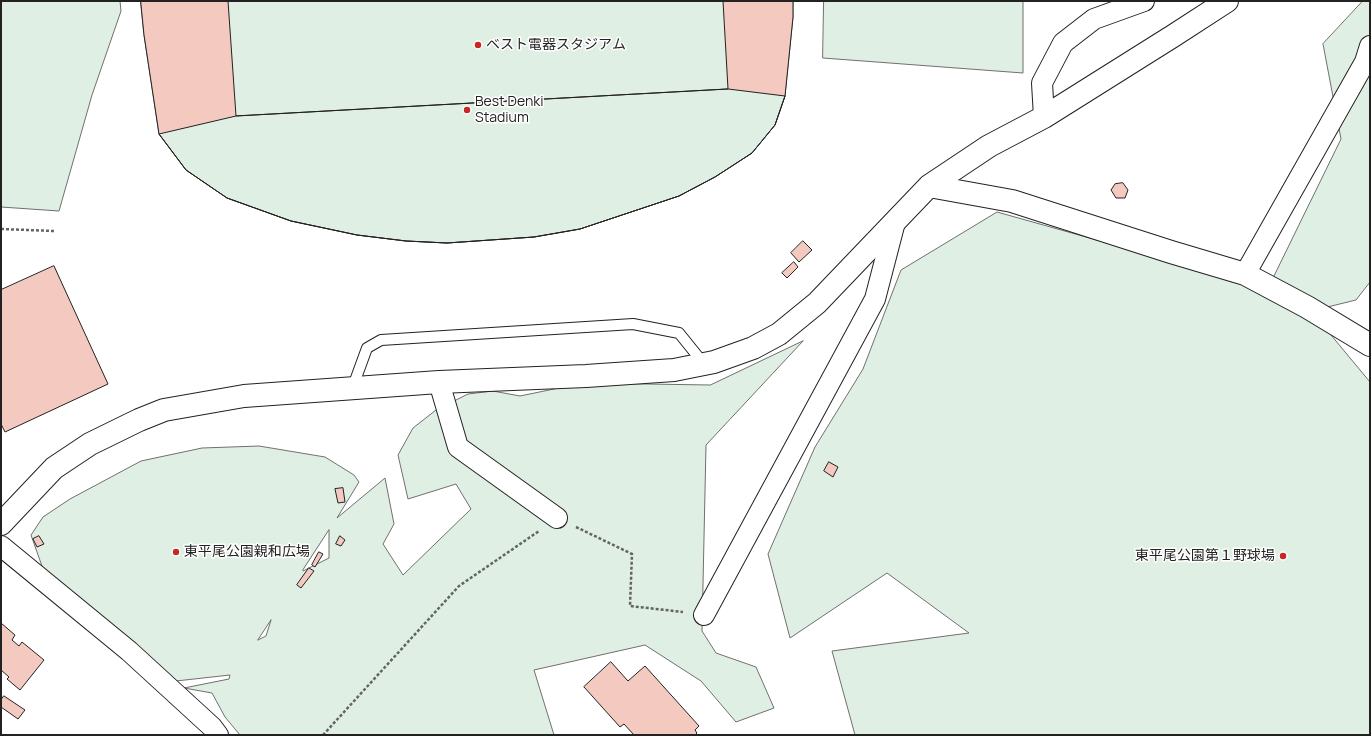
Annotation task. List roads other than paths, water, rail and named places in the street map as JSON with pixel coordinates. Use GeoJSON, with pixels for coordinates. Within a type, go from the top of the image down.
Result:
{"type":"FeatureCollection","features":[{"type":"Feature","properties":{"kind":"street"},"geometry":{"type":"LineString","coordinates":[[1044,117],[1042,83],[1063,43],[1094,19],[1144,1]]}},
{"type":"Feature","properties":{"kind":"street"},"geometry":{"type":"LineString","coordinates":[[1,524],[54,468],[90,444],[139,420],[164,410],[244,396],[439,382],[586,376],[674,370],[714,362],[753,348],[779,334],[817,303],[928,186],[989,146],[1044,117],[1227,1]]}},
{"type":"Feature","properties":{"kind":"street"},"geometry":{"type":"LineString","coordinates":[[1245,274],[1365,62],[1370,46]]}},
{"type":"Feature","properties":{"kind":"street"},"geometry":{"type":"LineString","coordinates":[[928,186],[1012,201],[1245,274],[1307,307],[1370,345]]}},
{"type":"Feature","properties":{"kind":"street"},"geometry":{"type":"LineString","coordinates":[[704,615],[875,299],[895,222]]}},
{"type":"Feature","properties":{"kind":"street"},"geometry":{"type":"LineString","coordinates":[[439,382],[458,447],[557,518]]}},
{"type":"Feature","properties":{"kind":"street"},"geometry":{"type":"LineString","coordinates":[[1,546],[130,651],[212,727],[218,735]]}},
{"type":"Feature","properties":{"kind":"lane"},"geometry":{"type":"LineString","coordinates":[[352,389],[367,348],[381,340],[633,324],[679,333],[704,364]]}},
{"type":"Feature","properties":{"kind":"place","name":"ベスト電器スタジアム"},"geometry":{"type":"Point","coordinates":[478,45]}},
{"type":"Feature","properties":{"kind":"place","name":"Best Denki Stadium"},"geometry":{"type":"Point","coordinates":[467,110]}},
{"type":"Feature","properties":{"kind":"place","name":"東平尾公園親和広場"},"geometry":{"type":"Point","coordinates":[176,552]}},
{"type":"Feature","properties":{"kind":"place","name":"東平尾公園第１野球場"},"geometry":{"type":"Point","coordinates":[1283,556]}}]}
